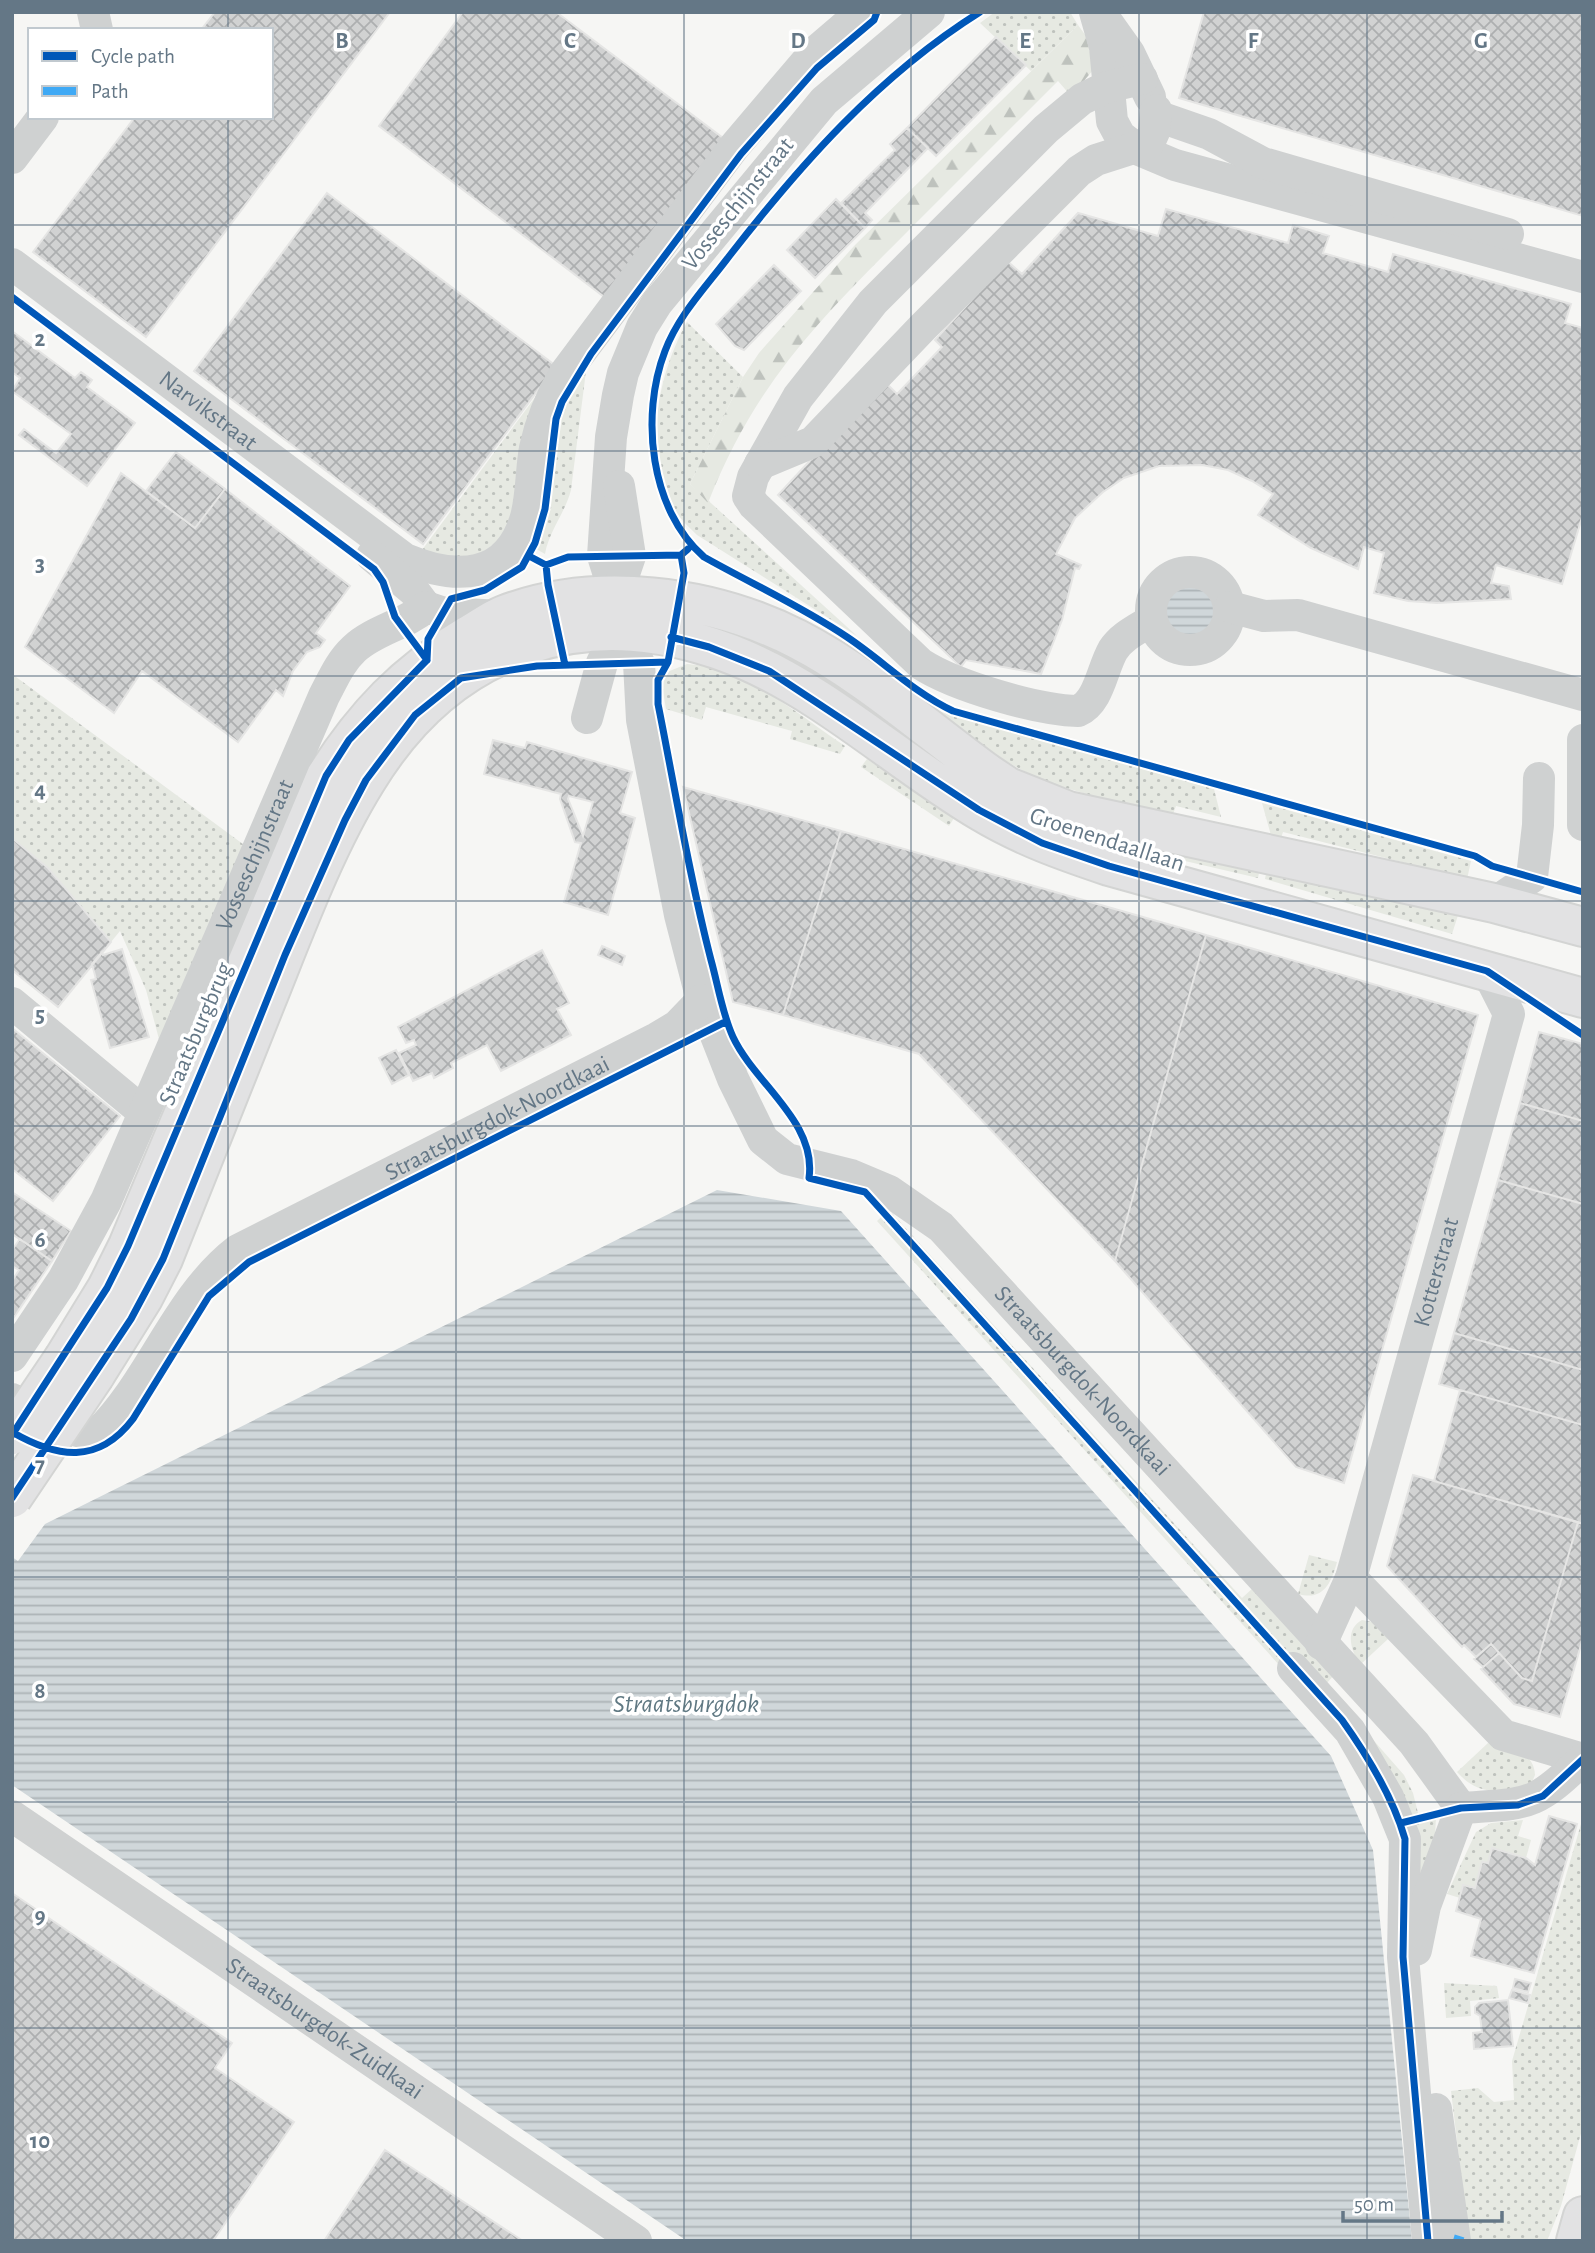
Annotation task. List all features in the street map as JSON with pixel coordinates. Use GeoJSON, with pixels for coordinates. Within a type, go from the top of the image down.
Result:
{"type":"FeatureCollection","features":[{"type":"Feature","properties":{"kind":"main road","name":"Straatsburgbrug"},"geometry":{"type":"LineString","coordinates":[[12,1435],[107,1288],[128,1245],[326,776],[349,740],[427,660],[502,616],[551,603],[617,613]]}},
{"type":"Feature","properties":{"kind":"main road","name":"Groenendaallaan"},"geometry":{"type":"LineString","coordinates":[[617,613],[709,606],[798,640],[837,663],[1008,787],[1068,811],[1494,903],[1583,927]]}},
{"type":"Feature","properties":{"kind":"main road"},"geometry":{"type":"LineString","coordinates":[[12,1498],[95,1375],[153,1278],[285,955],[345,820],[366,780],[415,715],[461,678],[539,640],[582,631],[617,613]]}},
{"type":"Feature","properties":{"kind":"main road","name":"Groenendaallaan"},"geometry":{"type":"LineString","coordinates":[[617,613],[671,638],[709,647],[769,671],[979,810],[1042,843],[1109,866],[1583,998]]}},
{"type":"Feature","properties":{"kind":"main road"},"geometry":{"type":"LineString","coordinates":[[1576,2241],[1583,2216]]}},
{"type":"Feature","properties":{"kind":"street","name":"Narvikstraat"},"geometry":{"type":"LineString","coordinates":[[12,264],[405,559],[439,572],[476,572],[503,557],[511,548],[526,518],[535,448],[547,404],[565,373],[734,148],[813,54],[862,12]]}},
{"type":"Feature","properties":{"kind":"street","name":"Vosseschijnstraat"},"geometry":{"type":"LineString","coordinates":[[587,718],[617,613],[629,556],[611,437],[623,373],[642,327],[657,303],[824,101],[929,12]]}},
{"type":"Feature","properties":{"kind":"street"},"geometry":{"type":"LineString","coordinates":[[1097,12],[1129,53],[1158,113],[1182,143],[1195,169]]}},
{"type":"Feature","properties":{"kind":"street"},"geometry":{"type":"LineString","coordinates":[[1097,12],[1105,47],[1112,121],[1120,136],[1137,149],[1175,165],[1583,277]]}},
{"type":"Feature","properties":{"kind":"street"},"geometry":{"type":"LineString","coordinates":[[1142,79],[1107,87],[1083,99],[1046,129],[873,302],[798,397],[760,464],[749,486],[748,496],[754,505],[921,664],[937,674],[971,686],[1078,711],[1090,704],[1114,650],[1124,637],[1152,620]]}},
{"type":"Feature","properties":{"kind":"street"},"geometry":{"type":"LineString","coordinates":[[760,464],[813,442],[1079,171],[1096,160],[1149,143],[1158,113]]}},
{"type":"Feature","properties":{"kind":"street"},"geometry":{"type":"LineString","coordinates":[[1158,113],[1198,129],[1263,163],[1583,257]]}},
{"type":"Feature","properties":{"kind":"street"},"geometry":{"type":"LineString","coordinates":[[12,158],[41,119]]}},
{"type":"Feature","properties":{"kind":"street","name":"Narvikstraat"},"geometry":{"type":"LineString","coordinates":[[12,283],[363,549],[414,591],[426,607]]}},
{"type":"Feature","properties":{"kind":"street"},"geometry":{"type":"LineString","coordinates":[[1184,572],[1205,574],[1214,579],[1222,587],[1230,607],[1226,628],[1220,637],[1202,649],[1181,649],[1171,645],[1163,638],[1152,620],[1151,610],[1157,589],[1173,575],[1184,572]]}},
{"type":"Feature","properties":{"kind":"street","name":"Vosseschijnstraat"},"geometry":{"type":"LineString","coordinates":[[12,1356],[88,1237],[324,696],[342,662],[356,647],[414,617],[426,607]]}},
{"type":"Feature","properties":{"kind":"street"},"geometry":{"type":"LineString","coordinates":[[426,607],[443,613],[502,616]]}},
{"type":"Feature","properties":{"kind":"street"},"geometry":{"type":"LineString","coordinates":[[1230,607],[1264,616],[1298,615],[1583,695]]}},
{"type":"Feature","properties":{"kind":"street"},"geometry":{"type":"LineString","coordinates":[[617,613],[639,663],[642,720],[680,915],[702,1000]]}},
{"type":"Feature","properties":{"kind":"street"},"geometry":{"type":"LineString","coordinates":[[1583,740],[1583,825]]}},
{"type":"Feature","properties":{"kind":"street"},"geometry":{"type":"LineString","coordinates":[[1494,903],[1532,877],[1538,825],[1539,778]]}},
{"type":"Feature","properties":{"kind":"street","name":"Kotterstraat"},"geometry":{"type":"LineString","coordinates":[[1351,1578],[1509,1014],[1488,971]]}},
{"type":"Feature","properties":{"kind":"street","name":"Straatsburgdok-Noordkaai"},"geometry":{"type":"LineString","coordinates":[[12,1399],[60,1425],[83,1433],[98,1433],[117,1415],[200,1286],[217,1266],[238,1250],[657,1038],[677,1026],[702,1000],[733,1079],[763,1140],[787,1159],[851,1175],[889,1191],[941,1227],[1414,1743],[1461,1808]]}},
{"type":"Feature","properties":{"kind":"street"},"geometry":{"type":"LineString","coordinates":[[12,1003],[142,1111]]}},
{"type":"Feature","properties":{"kind":"street"},"geometry":{"type":"LineString","coordinates":[[1321,1644],[1351,1578],[1503,1735],[1583,1759]]}},
{"type":"Feature","properties":{"kind":"street"},"geometry":{"type":"LineString","coordinates":[[1293,1668],[1350,1731],[1392,1806],[1405,1839],[1403,1957],[1428,2241]]}},
{"type":"Feature","properties":{"kind":"street"},"geometry":{"type":"LineString","coordinates":[[1455,2241],[1416,1953],[1419,1922],[1461,1808],[1518,1805],[1543,1796],[1583,1759]]}},
{"type":"Feature","properties":{"kind":"street","name":"Straatsburgdok-Zuidkaai"},"geometry":{"type":"LineString","coordinates":[[12,1816],[636,2241]]}},
{"type":"Feature","properties":{"kind":"green space"},"geometry":{"type":"Polygon","coordinates":[[[995,12],[1070,12],[1078,25],[1031,71],[980,23],[995,12]]]}},
{"type":"Feature","properties":{"kind":"green space"},"geometry":{"type":"Polygon","coordinates":[[[1078,25],[1086,36],[1094,69],[1071,96],[1058,81],[876,263],[818,325],[768,388],[726,461],[708,503],[690,484],[743,377],[759,353],[854,246],[1078,25]]]}},
{"type":"Feature","properties":{"kind":"green space"},"geometry":{"type":"Polygon","coordinates":[[[687,322],[743,377],[690,484],[857,636],[697,535],[675,510],[665,488],[659,464],[657,415],[668,366],[687,322]]]}},
{"type":"Feature","properties":{"kind":"green space"},"geometry":{"type":"Polygon","coordinates":[[[559,365],[586,371],[571,490],[545,554],[538,550],[527,551],[511,532],[469,562],[419,554],[559,365]]]}},
{"type":"Feature","properties":{"kind":"green space"},"geometry":{"type":"Polygon","coordinates":[[[687,664],[709,667],[750,683],[845,746],[840,754],[790,739],[792,731],[706,707],[702,720],[666,709],[662,686],[667,672],[687,664]]]}},
{"type":"Feature","properties":{"kind":"green space"},"geometry":{"type":"Polygon","coordinates":[[[12,674],[247,847],[160,1043],[146,990],[120,931],[111,942],[48,868],[12,838],[12,674]]]}},
{"type":"Feature","properties":{"kind":"green space"},"geometry":{"type":"Polygon","coordinates":[[[931,709],[1214,789],[1221,817],[1176,806],[1173,814],[1051,783],[1007,762],[931,709]]]}},
{"type":"Feature","properties":{"kind":"green space"},"geometry":{"type":"Polygon","coordinates":[[[867,759],[954,818],[949,826],[861,767],[867,759]]]}},
{"type":"Feature","properties":{"kind":"green space"},"geometry":{"type":"Polygon","coordinates":[[[992,791],[1261,862],[1258,878],[1185,861],[1089,847],[992,791]]]}},
{"type":"Feature","properties":{"kind":"green space"},"geometry":{"type":"Polygon","coordinates":[[[1262,803],[1471,861],[1466,884],[1445,873],[1283,832],[1280,841],[1272,839],[1262,803]]]}},
{"type":"Feature","properties":{"kind":"green space"},"geometry":{"type":"Polygon","coordinates":[[[1268,863],[1460,909],[1452,934],[1265,879],[1268,863]]]}},
{"type":"Feature","properties":{"kind":"green space"},"geometry":{"type":"Polygon","coordinates":[[[889,1210],[1242,1598],[1254,1587],[1336,1673],[1325,1685],[1404,1775],[1413,1793],[1420,1821],[1436,1817],[1435,1836],[1422,1882],[1348,1741],[877,1221],[889,1210]]]}},
{"type":"Feature","properties":{"kind":"green space"},"geometry":{"type":"Polygon","coordinates":[[[1309,1555],[1337,1562],[1325,1589],[1307,1596],[1298,1594],[1309,1555]]]}},
{"type":"Feature","properties":{"kind":"green space"},"geometry":{"type":"Polygon","coordinates":[[[1362,1620],[1372,1622],[1388,1639],[1360,1665],[1352,1647],[1351,1635],[1356,1624],[1362,1620]]]}},
{"type":"Feature","properties":{"kind":"green space"},"geometry":{"type":"Polygon","coordinates":[[[1488,1743],[1525,1755],[1534,1767],[1532,1782],[1511,1789],[1492,1791],[1474,1786],[1465,1780],[1457,1772],[1488,1743]]]}},
{"type":"Feature","properties":{"kind":"green space"},"geometry":{"type":"Polygon","coordinates":[[[1583,1817],[1583,2126],[1561,2206],[1547,2241],[1469,2241],[1451,2091],[1478,2088],[1494,2102],[1514,2100],[1512,2061],[1583,1817]]]}},
{"type":"Feature","properties":{"kind":"green space"},"geometry":{"type":"Polygon","coordinates":[[[1523,1820],[1518,1836],[1531,1840],[1526,1858],[1492,1848],[1488,1863],[1482,1862],[1475,1888],[1463,1885],[1460,1898],[1447,1894],[1476,1832],[1491,1823],[1523,1820]]]}},
{"type":"Feature","properties":{"kind":"green space"},"geometry":{"type":"Polygon","coordinates":[[[1444,1983],[1497,1986],[1499,1998],[1470,2001],[1471,2016],[1446,2018],[1444,1983]]]}},
{"type":"Feature","properties":{"kind":"water"},"geometry":{"type":"Polygon","coordinates":[[[1190,583],[1209,591],[1217,610],[1209,629],[1190,637],[1171,629],[1163,610],[1171,591],[1190,583]]]}},
{"type":"Feature","properties":{"kind":"water","name":"Straatsburgdok"},"geometry":{"type":"Polygon","coordinates":[[[717,1190],[841,1211],[1331,1756],[1373,1850],[1412,2241],[687,2241],[12,1785],[12,1557],[18,1561],[45,1524],[717,1190]]]}},
{"type":"Feature","properties":{"kind":"building"},"geometry":{"type":"Polygon","coordinates":[[[215,12],[390,12],[146,337],[33,252],[133,119],[273,119],[273,28],[203,28],[215,12]]]}},
{"type":"Feature","properties":{"kind":"building"},"geometry":{"type":"Polygon","coordinates":[[[463,12],[556,12],[727,141],[607,299],[379,126],[463,12]]]}},
{"type":"Feature","properties":{"kind":"building"},"geometry":{"type":"Polygon","coordinates":[[[1204,12],[1583,12],[1583,216],[1179,98],[1204,12]]]}},
{"type":"Feature","properties":{"kind":"building"},"geometry":{"type":"Polygon","coordinates":[[[996,37],[1026,65],[936,156],[907,128],[996,37]]]}},
{"type":"Feature","properties":{"kind":"building"},"geometry":{"type":"Polygon","coordinates":[[[907,128],[928,148],[865,213],[872,220],[865,228],[841,203],[895,150],[890,144],[907,128]]]}},
{"type":"Feature","properties":{"kind":"building"},"geometry":{"type":"Polygon","coordinates":[[[327,193],[556,366],[423,544],[194,371],[327,193]]]}},
{"type":"Feature","properties":{"kind":"building"},"geometry":{"type":"Polygon","coordinates":[[[836,199],[865,228],[815,278],[787,250],[836,199]]]}},
{"type":"Feature","properties":{"kind":"building"},"geometry":{"type":"Polygon","coordinates":[[[1166,209],[1288,243],[1293,225],[1329,236],[1323,253],[1388,272],[1393,254],[1571,304],[1565,323],[1583,328],[1583,514],[1562,584],[1496,565],[1491,583],[1509,586],[1511,599],[1437,603],[1408,601],[1374,593],[1384,553],[1364,547],[1358,569],[1311,548],[1258,515],[1273,494],[1252,481],[1228,470],[1202,465],[1159,466],[1124,478],[1103,492],[1075,518],[1056,554],[1081,565],[1079,569],[1075,568],[1062,620],[1041,674],[966,660],[961,667],[778,495],[884,381],[897,394],[942,347],[935,340],[1007,261],[1022,274],[1078,213],[1158,236],[1166,209]]]}},
{"type":"Feature","properties":{"kind":"building"},"geometry":{"type":"Polygon","coordinates":[[[774,265],[801,291],[744,350],[735,346],[716,324],[774,265]]]}},
{"type":"Feature","properties":{"kind":"building"},"geometry":{"type":"Polygon","coordinates":[[[12,331],[75,378],[81,372],[92,380],[87,387],[135,423],[87,486],[19,435],[24,429],[56,453],[71,434],[12,391],[20,378],[12,372],[12,331]]]}},
{"type":"Feature","properties":{"kind":"building"},"geometry":{"type":"Polygon","coordinates":[[[176,452],[225,489],[195,528],[146,491],[176,452]]]}},
{"type":"Feature","properties":{"kind":"building"},"geometry":{"type":"Polygon","coordinates":[[[121,473],[195,528],[225,489],[350,586],[316,633],[325,640],[320,647],[307,652],[293,671],[283,696],[276,690],[238,742],[142,671],[114,713],[25,647],[121,473]]]}},
{"type":"Feature","properties":{"kind":"building"},"geometry":{"type":"Polygon","coordinates":[[[493,740],[525,748],[527,742],[632,772],[620,813],[635,818],[608,915],[564,902],[581,843],[575,842],[560,799],[561,794],[484,774],[493,740]],[[569,796],[568,799],[583,836],[593,802],[569,796]]]}},
{"type":"Feature","properties":{"kind":"building"},"geometry":{"type":"Polygon","coordinates":[[[683,787],[841,831],[783,1015],[733,1002],[683,787]]]}},
{"type":"Feature","properties":{"kind":"building"},"geometry":{"type":"Polygon","coordinates":[[[841,831],[1206,935],[1115,1261],[919,1054],[783,1015],[841,831]]]}},
{"type":"Feature","properties":{"kind":"building"},"geometry":{"type":"Polygon","coordinates":[[[12,838],[48,868],[111,942],[58,1007],[12,970],[12,838]]]}},
{"type":"Feature","properties":{"kind":"building"},"geometry":{"type":"Polygon","coordinates":[[[1206,935],[1478,1015],[1344,1483],[1296,1467],[1115,1261],[1206,935]]]}},
{"type":"Feature","properties":{"kind":"building"},"geometry":{"type":"Polygon","coordinates":[[[602,946],[625,956],[622,965],[598,955],[602,946]]]}},
{"type":"Feature","properties":{"kind":"building"},"geometry":{"type":"Polygon","coordinates":[[[122,949],[149,1037],[110,1048],[91,980],[96,979],[92,964],[102,952],[103,955],[122,949]]]}},
{"type":"Feature","properties":{"kind":"building"},"geometry":{"type":"Polygon","coordinates":[[[542,950],[569,1003],[557,1009],[571,1035],[501,1071],[487,1045],[451,1063],[453,1068],[434,1078],[432,1073],[413,1081],[399,1053],[416,1045],[414,1040],[406,1043],[398,1027],[542,950]]]}},
{"type":"Feature","properties":{"kind":"building"},"geometry":{"type":"Polygon","coordinates":[[[12,1028],[120,1116],[53,1201],[12,1169],[12,1028]]]}},
{"type":"Feature","properties":{"kind":"building"},"geometry":{"type":"Polygon","coordinates":[[[1539,1032],[1583,1044],[1583,1121],[1520,1103],[1539,1032]]]}},
{"type":"Feature","properties":{"kind":"building"},"geometry":{"type":"Polygon","coordinates":[[[396,1050],[409,1075],[392,1084],[379,1058],[396,1050]]]}},
{"type":"Feature","properties":{"kind":"building"},"geometry":{"type":"Polygon","coordinates":[[[1520,1103],[1583,1121],[1583,1204],[1498,1180],[1520,1103]]]}},
{"type":"Feature","properties":{"kind":"building"},"geometry":{"type":"Polygon","coordinates":[[[1498,1180],[1583,1204],[1583,1370],[1454,1333],[1498,1180]]]}},
{"type":"Feature","properties":{"kind":"building"},"geometry":{"type":"Polygon","coordinates":[[[12,1192],[71,1231],[52,1261],[12,1234],[12,1192]]]}},
{"type":"Feature","properties":{"kind":"building"},"geometry":{"type":"Polygon","coordinates":[[[20,1239],[52,1261],[12,1320],[12,1281],[19,1270],[12,1266],[12,1250],[20,1239]]]}},
{"type":"Feature","properties":{"kind":"building"},"geometry":{"type":"Polygon","coordinates":[[[1454,1333],[1583,1370],[1583,1425],[1439,1384],[1454,1333]]]}},
{"type":"Feature","properties":{"kind":"building"},"geometry":{"type":"Polygon","coordinates":[[[1460,1390],[1583,1425],[1583,1524],[1434,1481],[1460,1390]]]}},
{"type":"Feature","properties":{"kind":"building"},"geometry":{"type":"Polygon","coordinates":[[[1413,1475],[1578,1522],[1532,1681],[1522,1678],[1491,1644],[1476,1657],[1464,1645],[1462,1647],[1387,1566],[1413,1475]]]}},
{"type":"Feature","properties":{"kind":"building"},"geometry":{"type":"Polygon","coordinates":[[[1578,1522],[1583,1524],[1583,1638],[1560,1717],[1514,1704],[1481,1669],[1499,1653],[1522,1678],[1532,1681],[1578,1522]]]}},
{"type":"Feature","properties":{"kind":"building"},"geometry":{"type":"Polygon","coordinates":[[[1491,1644],[1499,1653],[1483,1667],[1474,1659],[1491,1644]]]}},
{"type":"Feature","properties":{"kind":"building"},"geometry":{"type":"Polygon","coordinates":[[[1549,1816],[1577,1824],[1534,1973],[1471,1956],[1481,1919],[1456,1911],[1463,1885],[1475,1888],[1482,1862],[1488,1863],[1492,1848],[1526,1858],[1535,1865],[1549,1816]]]}},
{"type":"Feature","properties":{"kind":"building"},"geometry":{"type":"Polygon","coordinates":[[[12,1893],[232,2043],[215,2068],[294,2122],[213,2241],[12,2241],[12,1893]]]}},
{"type":"Feature","properties":{"kind":"building"},"geometry":{"type":"Polygon","coordinates":[[[1515,1979],[1531,1983],[1528,1992],[1513,1988],[1515,1979]]]}},
{"type":"Feature","properties":{"kind":"building"},"geometry":{"type":"Polygon","coordinates":[[[1512,1990],[1530,1995],[1528,2003],[1509,1998],[1512,1990]]]}},
{"type":"Feature","properties":{"kind":"building"},"geometry":{"type":"Polygon","coordinates":[[[1508,2000],[1513,2046],[1474,2049],[1473,2033],[1482,2032],[1480,2016],[1475,2013],[1475,2007],[1479,2003],[1508,2000]]]}},
{"type":"Feature","properties":{"kind":"building"},"geometry":{"type":"Polygon","coordinates":[[[385,2150],[523,2241],[324,2241],[385,2150]]]}},
{"type":"Feature","properties":{"kind":"marked path"},"geometry":{"type":"LineString","coordinates":[[1454,2237],[1467,2241]]}},
{"type":"Feature","properties":{"kind":"cycle path"},"geometry":{"type":"LineString","coordinates":[[427,660],[428,639],[451,599],[485,590],[522,567],[535,543],[545,509],[556,419],[562,402],[591,354],[741,154],[817,68],[874,20],[877,12]]}},
{"type":"Feature","properties":{"kind":"cycle path"},"geometry":{"type":"LineString","coordinates":[[980,12],[943,37],[874,93],[812,156],[693,303],[670,338],[657,377],[652,432],[661,488],[686,537],[704,557],[830,626],[925,695],[953,711],[1475,856],[1492,866],[1583,892]]}},
{"type":"Feature","properties":{"kind":"cycle path"},"geometry":{"type":"LineString","coordinates":[[12,297],[374,569],[383,582],[395,617],[427,660]]}},
{"type":"Feature","properties":{"kind":"cycle path"},"geometry":{"type":"LineString","coordinates":[[529,556],[546,565],[568,557],[681,555],[688,549]]}},
{"type":"Feature","properties":{"kind":"cycle path"},"geometry":{"type":"LineString","coordinates":[[681,555],[684,573],[668,662],[658,680],[658,704],[696,896],[729,1028],[743,1054],[782,1104],[804,1139],[809,1158],[809,1178],[865,1192],[1342,1720],[1361,1747],[1394,1808],[1405,1839],[1403,1957],[1428,2241]]}},
{"type":"Feature","properties":{"kind":"cycle path"},"geometry":{"type":"LineString","coordinates":[[546,565],[565,665]]}},
{"type":"Feature","properties":{"kind":"cycle path"},"geometry":{"type":"LineString","coordinates":[[671,637],[709,647],[769,671],[979,810],[1042,843],[1109,866],[1487,971],[1583,1035]]}},
{"type":"Feature","properties":{"kind":"cycle path"},"geometry":{"type":"LineString","coordinates":[[12,1435],[107,1288],[128,1246],[326,776],[349,740],[427,660]]}},
{"type":"Feature","properties":{"kind":"cycle path"},"geometry":{"type":"LineString","coordinates":[[12,1498],[131,1319],[163,1259],[285,955],[345,820],[366,780],[415,715],[461,678],[537,666],[668,662]]}},
{"type":"Feature","properties":{"kind":"cycle path"},"geometry":{"type":"LineString","coordinates":[[12,1432],[29,1441],[61,1451],[91,1450],[106,1444],[120,1434],[133,1419],[209,1296],[249,1262],[727,1021]]}},
{"type":"Feature","properties":{"kind":"cycle path"},"geometry":{"type":"LineString","coordinates":[[1401,1823],[1461,1808],[1518,1805],[1543,1796],[1583,1759]]}}]}
